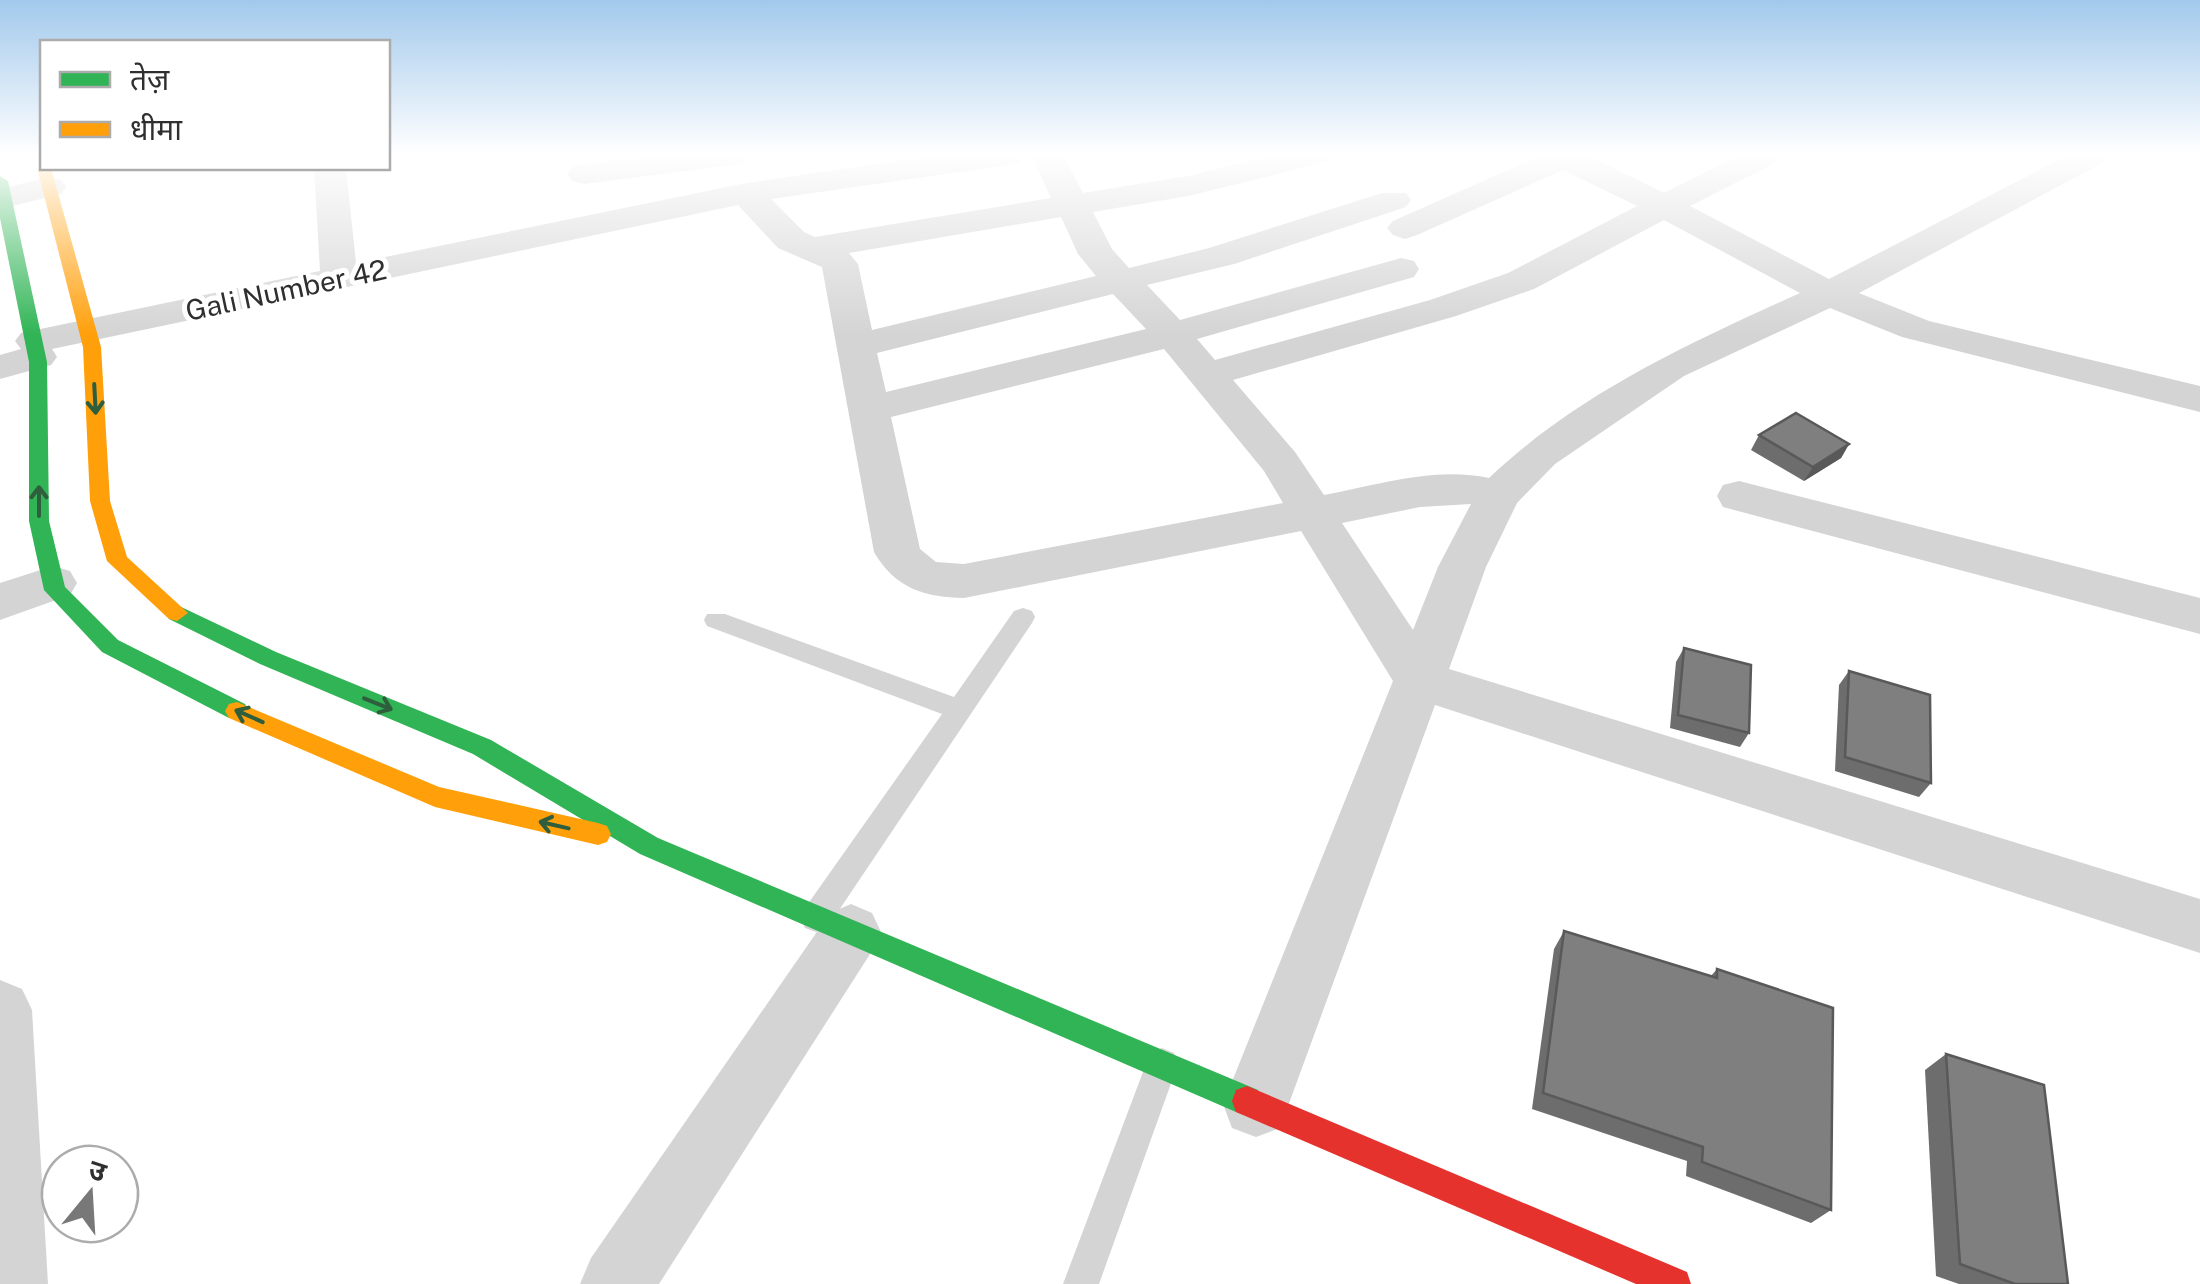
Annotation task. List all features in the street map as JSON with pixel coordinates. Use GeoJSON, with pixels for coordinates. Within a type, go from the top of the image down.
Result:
{"type":"FeatureCollection","features":[{"type":"Feature","properties":{"kind":"street"},"geometry":{"type":"LineString","coordinates":[[4,215],[24,355],[39,522],[53,583],[55,590],[110,646],[216,702],[435,797],[649,846]]}},
{"type":"Feature","properties":{"kind":"street"},"geometry":{"type":"LineString","coordinates":[[57,215],[89,330],[100,502],[118,561],[168,609],[268,658],[482,747],[649,846],[1675,1284]]}},
{"type":"Feature","properties":{"kind":"street"},"geometry":{"type":"LineString","coordinates":[[334,215],[339,279]]}},
{"type":"Feature","properties":{"kind":"street","name":"Gali Number 42"},"geometry":{"type":"LineString","coordinates":[[24,355],[89,330],[339,279],[583,215]]}},
{"type":"Feature","properties":{"kind":"street"},"geometry":{"type":"LineString","coordinates":[[771,215],[791,240],[832,256],[840,264],[897,552],[908,569],[932,580],[964,580],[1447,488],[1498,495]]}},
{"type":"Feature","properties":{"kind":"street"},"geometry":{"type":"LineString","coordinates":[[807,249],[1007,215]]}},
{"type":"Feature","properties":{"kind":"street"},"geometry":{"type":"LineString","coordinates":[[1076,215],[1096,254],[1172,334],[1280,462],[1418,680],[2200,926]]}},
{"type":"Feature","properties":{"kind":"street"},"geometry":{"type":"LineString","coordinates":[[856,346],[1395,215]]}},
{"type":"Feature","properties":{"kind":"street"},"geometry":{"type":"LineString","coordinates":[[1207,375],[1443,308],[1521,281],[1647,215]]}},
{"type":"Feature","properties":{"kind":"street"},"geometry":{"type":"LineString","coordinates":[[1681,215],[1828,294],[1916,329],[2200,399]]}},
{"type":"Feature","properties":{"kind":"street"},"geometry":{"type":"LineString","coordinates":[[1256,1104],[1462,567],[1498,495],[1540,454],[1601,409],[1670,367],[1828,294],[1979,215]]}},
{"type":"Feature","properties":{"kind":"street"},"geometry":{"type":"LineString","coordinates":[[869,410],[1025,374],[1401,269]]}},
{"type":"Feature","properties":{"kind":"street"},"geometry":{"type":"LineString","coordinates":[[1739,496],[2200,616]]}},
{"type":"Feature","properties":{"kind":"street"},"geometry":{"type":"LineString","coordinates":[[0,602],[53,583]]}},
{"type":"Feature","properties":{"kind":"street"},"geometry":{"type":"LineString","coordinates":[[617,1284],[833,925]]}},
{"type":"Feature","properties":{"kind":"street"},"geometry":{"type":"LineString","coordinates":[[0,1010],[3,1180],[11,1284]]}},
{"type":"Feature","properties":{"kind":"lane"},"geometry":{"type":"LineString","coordinates":[[833,925],[960,710],[1024,617]]}},
{"type":"Feature","properties":{"kind":"lane"},"geometry":{"type":"LineString","coordinates":[[716,620],[960,710]]}},
{"type":"Feature","properties":{"kind":"lane"},"geometry":{"type":"LineString","coordinates":[[1081,1284],[1162,1064]]}},
{"type":"Feature","properties":{"kind":"building"},"geometry":{"type":"Polygon","coordinates":[[[1796,413],[1849,444],[1813,467],[1759,435],[1796,413]]]}},
{"type":"Feature","properties":{"kind":"building"},"geometry":{"type":"Polygon","coordinates":[[[1684,648],[1751,665],[1749,733],[1678,715],[1684,648]]]}},
{"type":"Feature","properties":{"kind":"building"},"geometry":{"type":"Polygon","coordinates":[[[1849,671],[1930,695],[1931,783],[1845,757],[1849,671]]]}},
{"type":"Feature","properties":{"kind":"building"},"geometry":{"type":"Polygon","coordinates":[[[1564,931],[1717,978],[1717,969],[1833,1008],[1831,1210],[1702,1162],[1703,1147],[1543,1093],[1564,931]]]}},
{"type":"Feature","properties":{"kind":"building"},"geometry":{"type":"Polygon","coordinates":[[[1946,1054],[2044,1085],[2068,1284],[2015,1284],[1960,1264],[1946,1054]]]}},
{"type":"Feature","properties":{"kind":"traffic: fast"},"geometry":{"type":"LineString","coordinates":[[7,215],[38,362],[39,521],[55,590],[110,646],[237,711]]}},
{"type":"Feature","properties":{"kind":"traffic: fast"},"geometry":{"type":"LineString","coordinates":[[177,613],[268,658],[482,747],[649,846],[1247,1101]]}},
{"type":"Feature","properties":{"kind":"traffic: slow"},"geometry":{"type":"LineString","coordinates":[[57,215],[92,347],[100,501],[118,561],[177,613]]}},
{"type":"Feature","properties":{"kind":"traffic: slow"},"geometry":{"type":"LineString","coordinates":[[237,711],[435,797],[598,834]]}},
{"type":"Feature","properties":{"kind":"traffic: jam"},"geometry":{"type":"LineString","coordinates":[[1247,1101],[1675,1284]]}}]}
